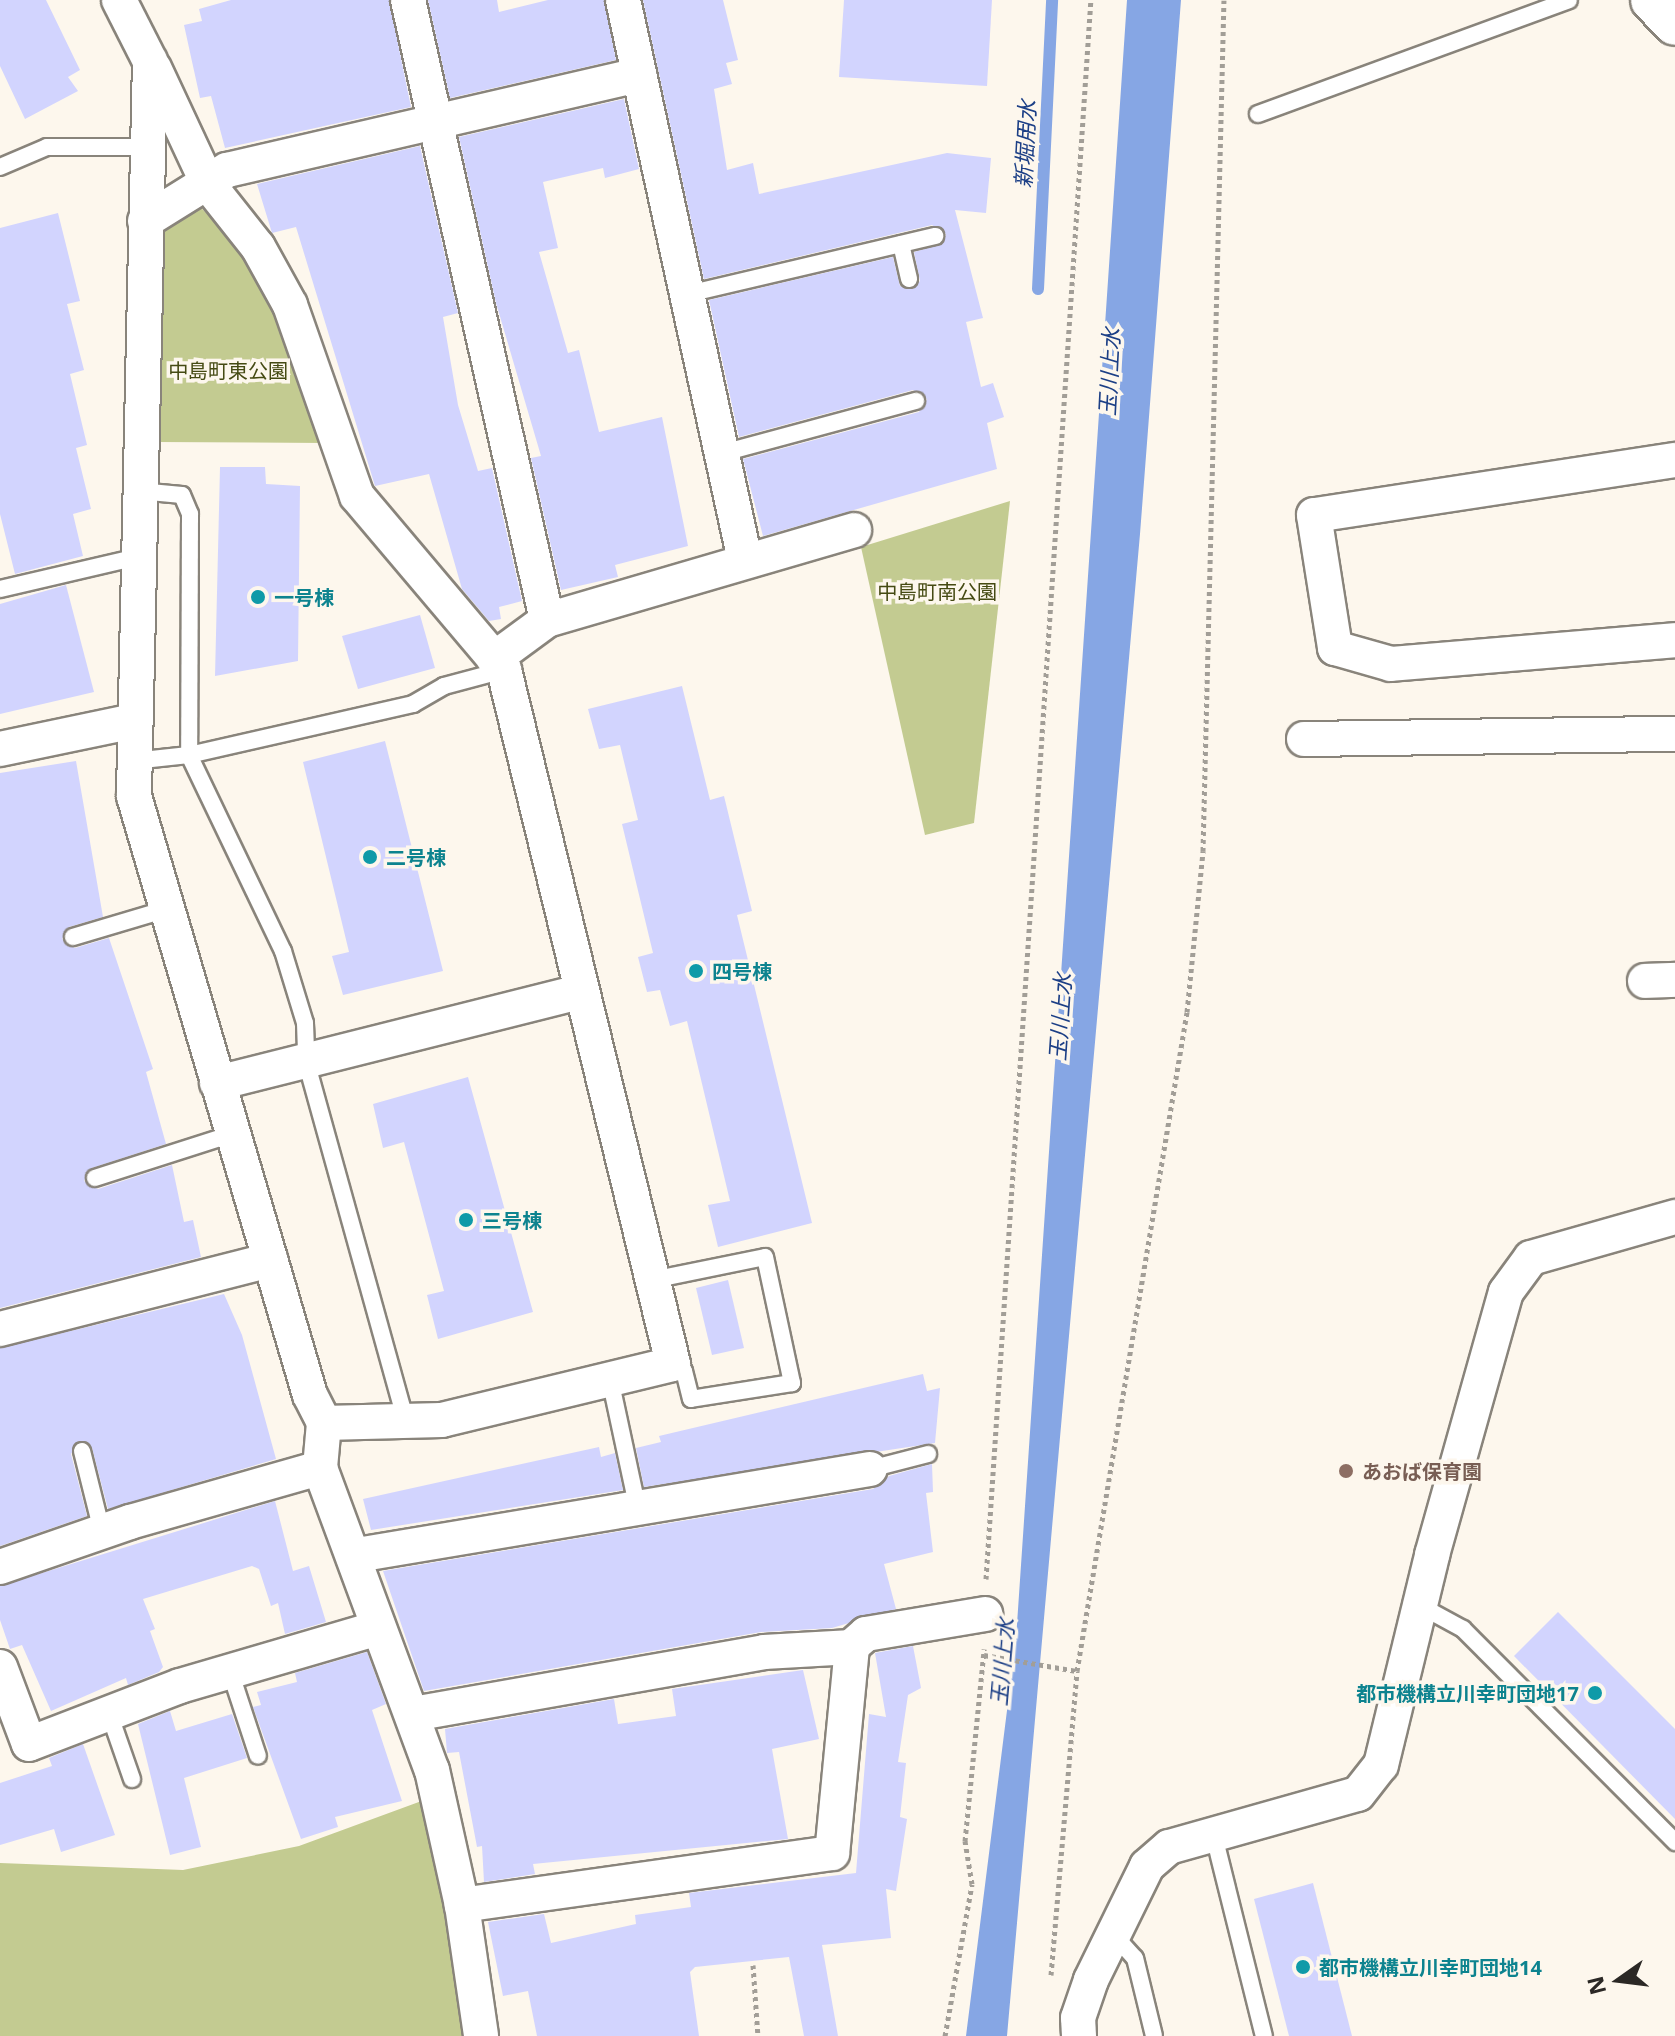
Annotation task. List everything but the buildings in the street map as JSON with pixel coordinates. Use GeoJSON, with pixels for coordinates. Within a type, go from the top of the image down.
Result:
{"type":"FeatureCollection","features":[{"type":"Feature","properties":{"kind":"street"},"geometry":{"type":"LineString","coordinates":[[119,0],[208,184],[258,247],[290,305],[357,496],[499,665],[582,991],[671,1364],[442,1420],[324,1423]]}},
{"type":"Feature","properties":{"kind":"street"},"geometry":{"type":"LineString","coordinates":[[408,0],[547,620]]}},
{"type":"Feature","properties":{"kind":"street"},"geometry":{"type":"LineString","coordinates":[[623,0],[692,293],[745,560]]}},
{"type":"Feature","properties":{"kind":"street"},"geometry":{"type":"LineString","coordinates":[[1652,0],[1675,24]]}},
{"type":"Feature","properties":{"kind":"street"},"geometry":{"type":"LineString","coordinates":[[150,61],[134,796],[270,1260],[324,1423],[320,1468],[357,1555],[378,1628],[413,1714],[462,1905],[481,2036]]}},
{"type":"Feature","properties":{"kind":"street"},"geometry":{"type":"LineString","coordinates":[[145,221],[227,170],[436,119],[639,75]]}},
{"type":"Feature","properties":{"kind":"street"},"geometry":{"type":"LineString","coordinates":[[1675,460],[1314,515],[1335,648],[1391,664],[1675,640]]}},
{"type":"Feature","properties":{"kind":"street"},"geometry":{"type":"LineString","coordinates":[[499,665],[547,620],[854,530]]}},
{"type":"Feature","properties":{"kind":"street"},"geometry":{"type":"LineString","coordinates":[[0,749],[134,721]]}},
{"type":"Feature","properties":{"kind":"street"},"geometry":{"type":"LineString","coordinates":[[1304,739],[1675,734]]}},
{"type":"Feature","properties":{"kind":"street"},"geometry":{"type":"LineString","coordinates":[[217,1083],[582,991]]}},
{"type":"Feature","properties":{"kind":"street"},"geometry":{"type":"LineString","coordinates":[[1079,2036],[1078,2018],[1147,1866],[1169,1847],[1213,1832],[1358,1794],[1381,1765],[1419,1605],[1506,1292],[1531,1258],[1675,1217]]}},
{"type":"Feature","properties":{"kind":"street"},"geometry":{"type":"LineString","coordinates":[[0,1329],[270,1260]]}},
{"type":"Feature","properties":{"kind":"street"},"geometry":{"type":"LineString","coordinates":[[0,1567],[102,1531],[320,1468]]}},
{"type":"Feature","properties":{"kind":"street"},"geometry":{"type":"LineString","coordinates":[[357,1555],[638,1511],[870,1469]]}},
{"type":"Feature","properties":{"kind":"street"},"geometry":{"type":"LineString","coordinates":[[413,1714],[764,1652],[851,1647],[866,1634],[985,1614]]}},
{"type":"Feature","properties":{"kind":"street"},"geometry":{"type":"LineString","coordinates":[[0,1667],[29,1744],[230,1671],[378,1628]]}},
{"type":"Feature","properties":{"kind":"street"},"geometry":{"type":"LineString","coordinates":[[462,1905],[832,1853],[851,1647]]}},
{"type":"Feature","properties":{"kind":"lane"},"geometry":{"type":"LineString","coordinates":[[1258,114],[1569,0]]}},
{"type":"Feature","properties":{"kind":"lane"},"geometry":{"type":"LineString","coordinates":[[0,167],[47,147],[147,147]]}},
{"type":"Feature","properties":{"kind":"lane"},"geometry":{"type":"LineString","coordinates":[[692,293],[935,236]]}},
{"type":"Feature","properties":{"kind":"lane"},"geometry":{"type":"LineString","coordinates":[[901,244],[909,279]]}},
{"type":"Feature","properties":{"kind":"lane"},"geometry":{"type":"LineString","coordinates":[[723,453],[916,401]]}},
{"type":"Feature","properties":{"kind":"lane"},"geometry":{"type":"LineString","coordinates":[[139,491],[182,495],[190,514],[189,755],[283,951],[305,1023],[306,1061],[406,1421]]}},
{"type":"Feature","properties":{"kind":"lane"},"geometry":{"type":"LineString","coordinates":[[0,589],[138,557]]}},
{"type":"Feature","properties":{"kind":"lane"},"geometry":{"type":"LineString","coordinates":[[133,761],[189,755],[413,704],[444,686],[499,665]]}},
{"type":"Feature","properties":{"kind":"lane"},"geometry":{"type":"LineString","coordinates":[[73,937],[167,909]]}},
{"type":"Feature","properties":{"kind":"lane"},"geometry":{"type":"LineString","coordinates":[[95,1178],[232,1134]]}},
{"type":"Feature","properties":{"kind":"lane"},"geometry":{"type":"LineString","coordinates":[[652,1280],[765,1257],[792,1383],[691,1399],[684,1371],[671,1364]]}},
{"type":"Feature","properties":{"kind":"lane"},"geometry":{"type":"LineString","coordinates":[[610,1379],[638,1511]]}},
{"type":"Feature","properties":{"kind":"lane"},"geometry":{"type":"LineString","coordinates":[[82,1451],[102,1531]]}},
{"type":"Feature","properties":{"kind":"lane"},"geometry":{"type":"LineString","coordinates":[[870,1469],[928,1454]]}},
{"type":"Feature","properties":{"kind":"lane"},"geometry":{"type":"LineString","coordinates":[[1419,1605],[1463,1629],[1675,1842]]}},
{"type":"Feature","properties":{"kind":"lane"},"geometry":{"type":"LineString","coordinates":[[230,1671],[258,1756]]}},
{"type":"Feature","properties":{"kind":"lane"},"geometry":{"type":"LineString","coordinates":[[109,1713],[132,1779]]}},
{"type":"Feature","properties":{"kind":"lane"},"geometry":{"type":"LineString","coordinates":[[1213,1832],[1264,2036]]}},
{"type":"Feature","properties":{"kind":"lane"},"geometry":{"type":"LineString","coordinates":[[1114,1935],[1135,1958],[1154,2036]]}},
{"type":"Feature","properties":{"kind":"path"},"geometry":{"type":"LineString","coordinates":[[945,2036],[972,1884],[965,1841],[984,1655],[1091,0]]}},
{"type":"Feature","properties":{"kind":"path"},"geometry":{"type":"LineString","coordinates":[[1050,1990],[1077,1671],[1187,1012],[1203,851],[1224,0]]}},
{"type":"Feature","properties":{"kind":"path"},"geometry":{"type":"LineString","coordinates":[[984,1655],[1077,1671]]}},
{"type":"Feature","properties":{"kind":"path"},"geometry":{"type":"LineString","coordinates":[[753,1965],[758,2036]]}},
{"type":"Feature","properties":{"kind":"green space","name":"中島町東公園"},"geometry":{"type":"Polygon","coordinates":[[[199,206],[248,252],[289,333],[325,443],[157,442],[162,229],[199,206]]]}},
{"type":"Feature","properties":{"kind":"green space","name":"中島町南公園"},"geometry":{"type":"Polygon","coordinates":[[[1010,501],[974,823],[925,835],[861,547],[1010,501]]]}},
{"type":"Feature","properties":{"kind":"green space"},"geometry":{"type":"Polygon","coordinates":[[[427,1799],[470,2036],[0,2036],[0,1863],[183,1870],[299,1846],[427,1799]]]}},
{"type":"Feature","properties":{"kind":"water","name":"玉川上水"},"geometry":{"type":"Polygon","coordinates":[[[1127,0],[1181,0],[1140,534],[1007,2036],[966,2036],[1016,1639],[1127,0]]]}},
{"type":"Feature","properties":{"kind":"waterway","name":"新堀用水"},"geometry":{"type":"LineString","coordinates":[[1038,289],[1052,0]]}},
{"type":"Feature","properties":{"kind":"place","name":"一号棟"},"geometry":{"type":"Point","coordinates":[258,597]}},
{"type":"Feature","properties":{"kind":"place","name":"二号棟"},"geometry":{"type":"Point","coordinates":[370,857]}},
{"type":"Feature","properties":{"kind":"place","name":"四号棟"},"geometry":{"type":"Point","coordinates":[696,971]}},
{"type":"Feature","properties":{"kind":"place","name":"三号棟"},"geometry":{"type":"Point","coordinates":[466,1220]}},
{"type":"Feature","properties":{"kind":"place","name":"あおば保育園"},"geometry":{"type":"Point","coordinates":[1346,1471]}},
{"type":"Feature","properties":{"kind":"place","name":"都市機構立川幸町団地17"},"geometry":{"type":"Point","coordinates":[1595,1693]}},
{"type":"Feature","properties":{"kind":"place","name":"都市機構立川幸町団地14"},"geometry":{"type":"Point","coordinates":[1303,1967]}}]}
